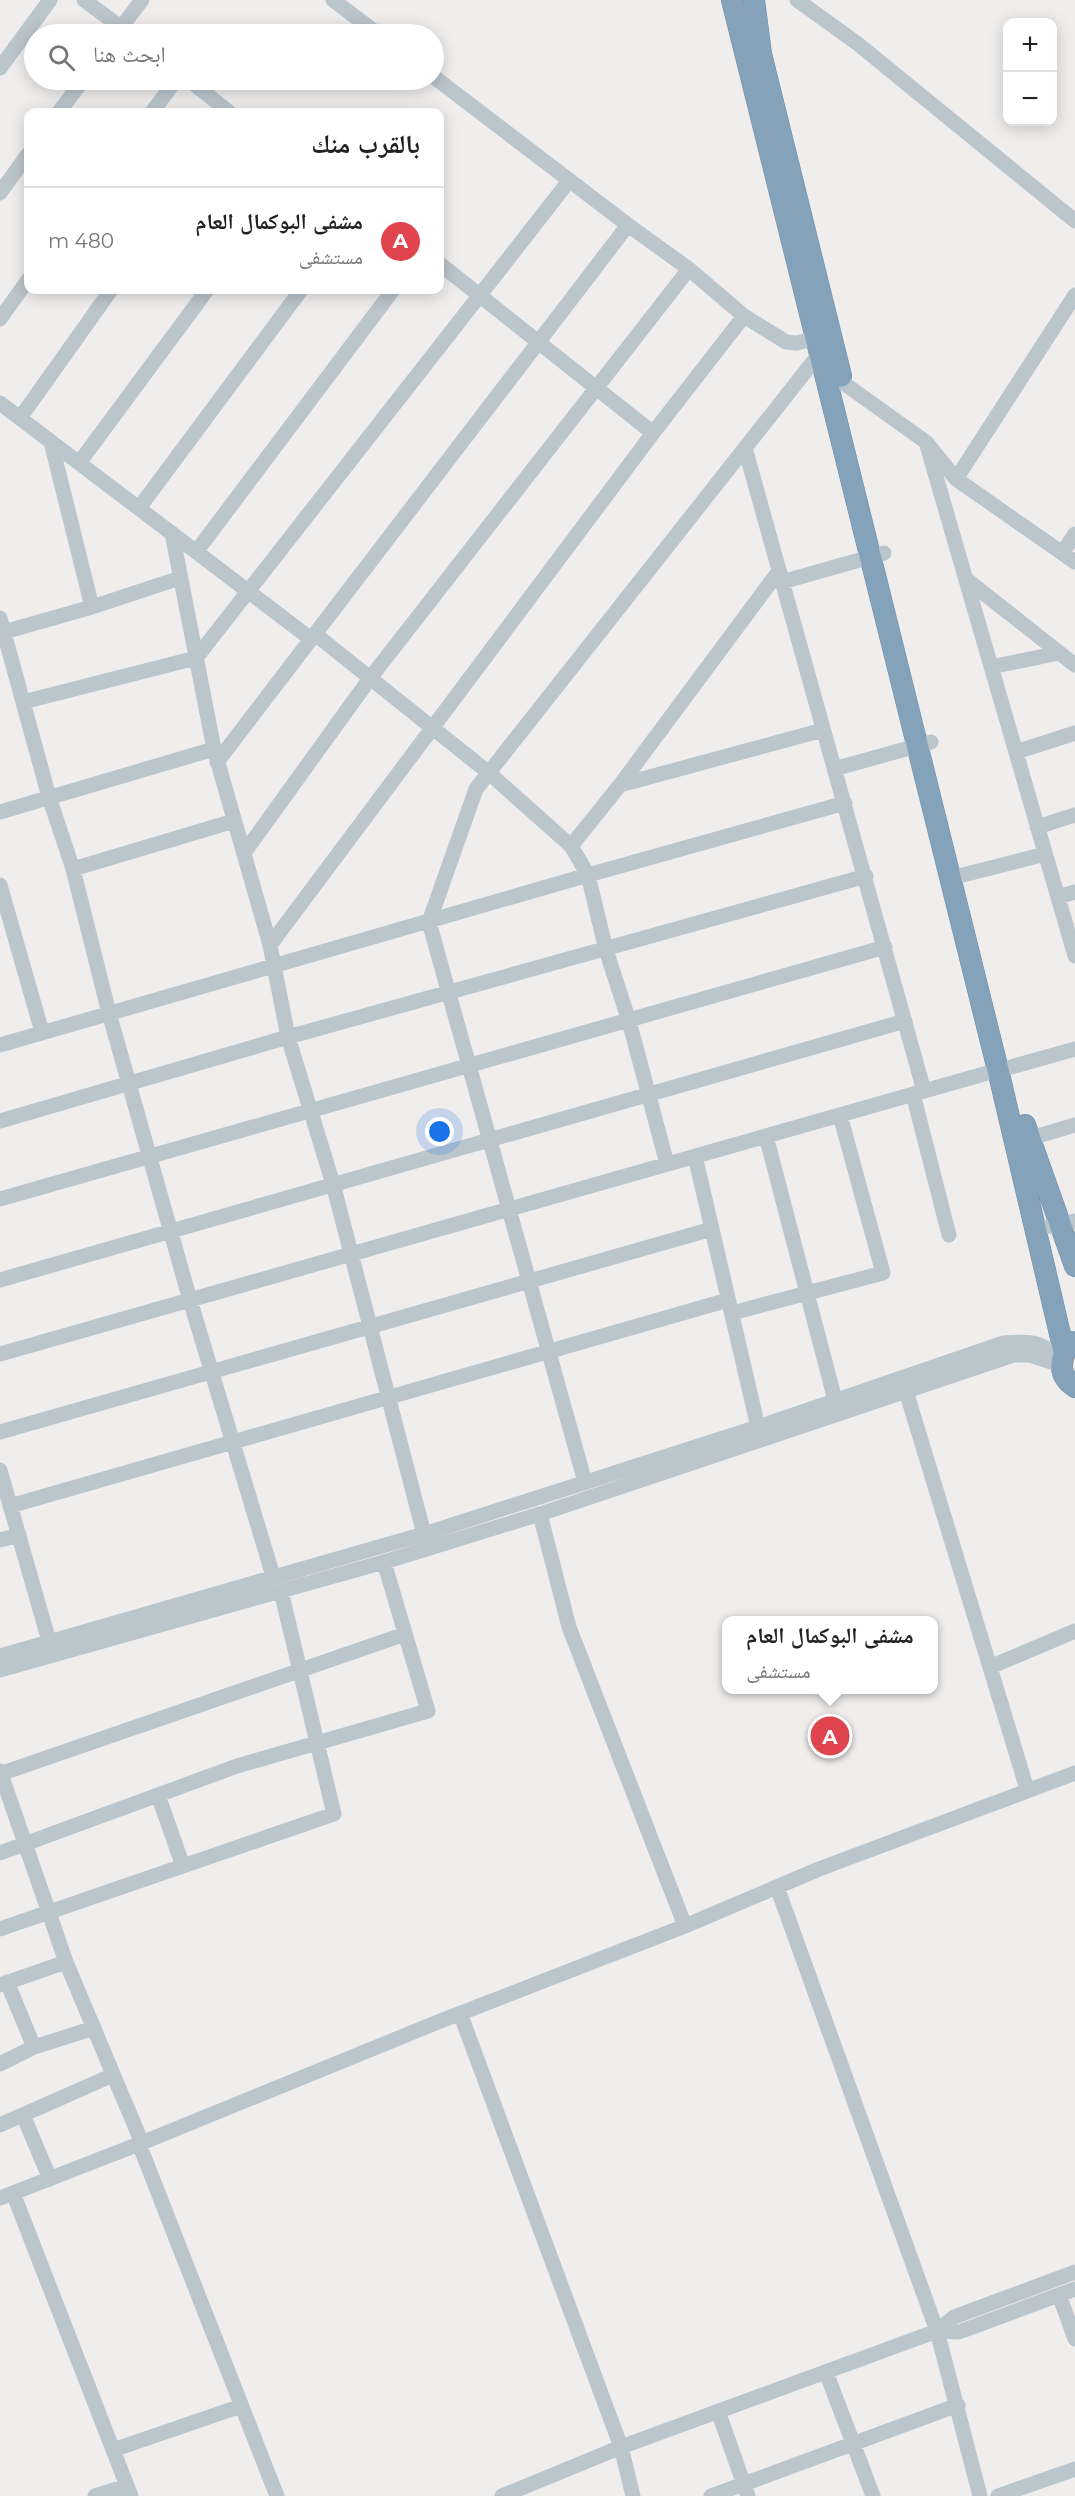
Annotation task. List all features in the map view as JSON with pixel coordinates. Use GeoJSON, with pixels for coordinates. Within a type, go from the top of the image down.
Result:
{"type":"FeatureCollection","features":[{"type":"Feature","properties":{"kind":"highway"},"geometry":{"type":"LineString","coordinates":[[732,0],[835,383],[1005,1069],[1036,1229],[1065,1353],[1066,1380],[1075,1388]]}},
{"type":"Feature","properties":{"kind":"highway"},"geometry":{"type":"LineString","coordinates":[[754,0],[761,54],[825,344]]}},
{"type":"Feature","properties":{"kind":"highway"},"geometry":{"type":"LineString","coordinates":[[1005,1069],[1028,1139],[1067,1223],[1075,1266]]}},
{"type":"Feature","properties":{"kind":"street"},"geometry":{"type":"LineString","coordinates":[[32,24],[50,0]]}},
{"type":"Feature","properties":{"kind":"street"},"geometry":{"type":"LineString","coordinates":[[84,0],[112,24]]}},
{"type":"Feature","properties":{"kind":"street"},"geometry":{"type":"LineString","coordinates":[[127,24],[142,0]]}},
{"type":"Feature","properties":{"kind":"street"},"geometry":{"type":"LineString","coordinates":[[333,0],[365,24]]}},
{"type":"Feature","properties":{"kind":"street"},"geometry":{"type":"LineString","coordinates":[[797,0],[858,44],[1075,221]]}},
{"type":"Feature","properties":{"kind":"street"},"geometry":{"type":"LineString","coordinates":[[0,68],[24,35]]}},
{"type":"Feature","properties":{"kind":"street"},"geometry":{"type":"LineString","coordinates":[[444,85],[569,181],[689,269],[744,316],[786,342],[825,344]]}},
{"type":"Feature","properties":{"kind":"street"},"geometry":{"type":"LineString","coordinates":[[62,108],[76,90]]}},
{"type":"Feature","properties":{"kind":"street"},"geometry":{"type":"LineString","coordinates":[[155,108],[168,90]]}},
{"type":"Feature","properties":{"kind":"street"},"geometry":{"type":"LineString","coordinates":[[202,90],[224,108]]}},
{"type":"Feature","properties":{"kind":"street"},"geometry":{"type":"LineString","coordinates":[[0,193],[24,160]]}},
{"type":"Feature","properties":{"kind":"street"},"geometry":{"type":"LineString","coordinates":[[22,702],[196,658],[569,181]]}},
{"type":"Feature","properties":{"kind":"street"},"geometry":{"type":"LineString","coordinates":[[0,812],[49,797],[216,755],[313,637],[628,225]]}},
{"type":"Feature","properties":{"kind":"street"},"geometry":{"type":"LineString","coordinates":[[444,267],[652,432]]}},
{"type":"Feature","properties":{"kind":"street"},"geometry":{"type":"LineString","coordinates":[[244,853],[371,677],[689,269]]}},
{"type":"Feature","properties":{"kind":"street"},"geometry":{"type":"LineString","coordinates":[[0,319],[24,286]]}},
{"type":"Feature","properties":{"kind":"street"},"geometry":{"type":"LineString","coordinates":[[20,418],[108,294]]}},
{"type":"Feature","properties":{"kind":"street"},"geometry":{"type":"LineString","coordinates":[[79,463],[204,294]]}},
{"type":"Feature","properties":{"kind":"street"},"geometry":{"type":"LineString","coordinates":[[139,508],[298,294]]}},
{"type":"Feature","properties":{"kind":"street"},"geometry":{"type":"LineString","coordinates":[[196,552],[390,294]]}},
{"type":"Feature","properties":{"kind":"street"},"geometry":{"type":"LineString","coordinates":[[956,479],[1075,295]]}},
{"type":"Feature","properties":{"kind":"street"},"geometry":{"type":"LineString","coordinates":[[270,945],[652,432],[744,316]]}},
{"type":"Feature","properties":{"kind":"street"},"geometry":{"type":"LineString","coordinates":[[585,1482],[429,922],[476,789],[825,344]]}},
{"type":"Feature","properties":{"kind":"street"},"geometry":{"type":"LineString","coordinates":[[835,383],[926,442],[956,479],[1069,557],[1075,534]]}},
{"type":"Feature","properties":{"kind":"street"},"geometry":{"type":"LineString","coordinates":[[0,403],[248,592],[371,677],[489,773],[571,846],[588,875],[606,950],[629,1021],[667,1164]]}},
{"type":"Feature","properties":{"kind":"street"},"geometry":{"type":"LineString","coordinates":[[51,442],[92,607]]}},
{"type":"Feature","properties":{"kind":"street"},"geometry":{"type":"LineString","coordinates":[[926,442],[1075,956]]}},
{"type":"Feature","properties":{"kind":"street"},"geometry":{"type":"LineString","coordinates":[[745,448],[905,1021],[949,1235]]}},
{"type":"Feature","properties":{"kind":"street"},"geometry":{"type":"LineString","coordinates":[[172,533],[216,755],[270,945],[288,1037],[333,1184],[424,1534]]}},
{"type":"Feature","properties":{"kind":"street"},"geometry":{"type":"LineString","coordinates":[[571,846],[780,576],[877,554]]}},
{"type":"Feature","properties":{"kind":"street"},"geometry":{"type":"LineString","coordinates":[[180,578],[92,607],[2,625],[49,797],[73,869],[109,1013],[190,1300],[273,1576]]}},
{"type":"Feature","properties":{"kind":"street"},"geometry":{"type":"LineString","coordinates":[[967,580],[1075,665]]}},
{"type":"Feature","properties":{"kind":"street"},"geometry":{"type":"LineString","coordinates":[[991,667],[1059,653]]}},
{"type":"Feature","properties":{"kind":"street"},"geometry":{"type":"LineString","coordinates":[[620,785],[823,730]]}},
{"type":"Feature","properties":{"kind":"street"},"geometry":{"type":"LineString","coordinates":[[1016,752],[1075,733]]}},
{"type":"Feature","properties":{"kind":"street"},"geometry":{"type":"LineString","coordinates":[[834,769],[924,743]]}},
{"type":"Feature","properties":{"kind":"street"},"geometry":{"type":"LineString","coordinates":[[0,1045],[845,803]]}},
{"type":"Feature","properties":{"kind":"street"},"geometry":{"type":"LineString","coordinates":[[1037,827],[1075,815]]}},
{"type":"Feature","properties":{"kind":"street"},"geometry":{"type":"LineString","coordinates":[[73,869],[234,821]]}},
{"type":"Feature","properties":{"kind":"street"},"geometry":{"type":"LineString","coordinates":[[957,877],[1045,854]]}},
{"type":"Feature","properties":{"kind":"street"},"geometry":{"type":"LineString","coordinates":[[0,1121],[288,1037],[866,876]]}},
{"type":"Feature","properties":{"kind":"street"},"geometry":{"type":"LineString","coordinates":[[0,885],[42,1032]]}},
{"type":"Feature","properties":{"kind":"street"},"geometry":{"type":"LineString","coordinates":[[1058,897],[1075,892]]}},
{"type":"Feature","properties":{"kind":"street"},"geometry":{"type":"LineString","coordinates":[[0,1199],[885,947]]}},
{"type":"Feature","properties":{"kind":"street"},"geometry":{"type":"LineString","coordinates":[[0,1280],[905,1021]]}},
{"type":"Feature","properties":{"kind":"street"},"geometry":{"type":"LineString","coordinates":[[0,1354],[1075,1049]]}},
{"type":"Feature","properties":{"kind":"street"},"geometry":{"type":"LineString","coordinates":[[10,1506],[549,1351],[730,1306],[806,1294],[883,1274],[840,1115]]}},
{"type":"Feature","properties":{"kind":"street"},"geometry":{"type":"LineString","coordinates":[[1028,1139],[1075,1125]]}},
{"type":"Feature","properties":{"kind":"street"},"geometry":{"type":"LineString","coordinates":[[766,1136],[835,1400]]}},
{"type":"Feature","properties":{"kind":"street"},"geometry":{"type":"LineString","coordinates":[[695,1156],[758,1426]]}},
{"type":"Feature","properties":{"kind":"street"},"geometry":{"type":"LineString","coordinates":[[1036,1229],[1067,1223]]}},
{"type":"Feature","properties":{"kind":"street"},"geometry":{"type":"LineString","coordinates":[[0,1432],[712,1229]]}},
{"type":"Feature","properties":{"kind":"street"},"geometry":{"type":"LineString","coordinates":[[0,1656],[424,1534],[758,1426],[1004,1343],[1026,1341],[1065,1353]]}},
{"type":"Feature","properties":{"kind":"street"},"geometry":{"type":"LineString","coordinates":[[0,1670],[384,1562],[540,1514],[1014,1355],[1065,1353]]}},
{"type":"Feature","properties":{"kind":"street"},"geometry":{"type":"LineString","coordinates":[[906,1391],[1027,1789]]}},
{"type":"Feature","properties":{"kind":"street"},"geometry":{"type":"LineString","coordinates":[[0,1470],[49,1641]]}},
{"type":"Feature","properties":{"kind":"street"},"geometry":{"type":"LineString","coordinates":[[540,1514],[569,1628],[685,1926]]}},
{"type":"Feature","properties":{"kind":"street"},"geometry":{"type":"LineString","coordinates":[[0,1540],[19,1535]]}},
{"type":"Feature","properties":{"kind":"street"},"geometry":{"type":"LineString","coordinates":[[0,1853],[237,1766],[428,1711],[384,1562]]}},
{"type":"Feature","properties":{"kind":"street"},"geometry":{"type":"LineString","coordinates":[[0,1929],[334,1814],[281,1591]]}},
{"type":"Feature","properties":{"kind":"street"},"geometry":{"type":"LineString","coordinates":[[990,1668],[1075,1631]]}},
{"type":"Feature","properties":{"kind":"street"},"geometry":{"type":"LineString","coordinates":[[277,2496],[113,2075],[66,1962],[0,1773],[405,1634]]}},
{"type":"Feature","properties":{"kind":"street"},"geometry":{"type":"LineString","coordinates":[[95,2496],[129,2491],[6,2196],[140,2144],[460,2013],[685,1926],[777,1887],[1027,1789],[1075,1773]]}},
{"type":"Feature","properties":{"kind":"street"},"geometry":{"type":"LineString","coordinates":[[158,1795],[183,1866]]}},
{"type":"Feature","properties":{"kind":"street"},"geometry":{"type":"LineString","coordinates":[[777,1887],[937,2331],[980,2496]]}},
{"type":"Feature","properties":{"kind":"street"},"geometry":{"type":"LineString","coordinates":[[34,2047],[3,1983],[66,1962]]}},
{"type":"Feature","properties":{"kind":"street"},"geometry":{"type":"LineString","coordinates":[[460,2013],[621,2447],[633,2496]]}},
{"type":"Feature","properties":{"kind":"street"},"geometry":{"type":"LineString","coordinates":[[0,2064],[34,2047],[94,2028]]}},
{"type":"Feature","properties":{"kind":"street"},"geometry":{"type":"LineString","coordinates":[[0,2125],[113,2075]]}},
{"type":"Feature","properties":{"kind":"street"},"geometry":{"type":"LineString","coordinates":[[23,2115],[50,2179]]}},
{"type":"Feature","properties":{"kind":"street"},"geometry":{"type":"LineString","coordinates":[[502,2496],[621,2447],[937,2331],[954,2317],[1075,2272]]}},
{"type":"Feature","properties":{"kind":"street"},"geometry":{"type":"LineString","coordinates":[[937,2331],[959,2332],[1075,2289]]}},
{"type":"Feature","properties":{"kind":"street"},"geometry":{"type":"LineString","coordinates":[[1059,2295],[1075,2339]]}},
{"type":"Feature","properties":{"kind":"street"},"geometry":{"type":"LineString","coordinates":[[826,2372],[873,2496]]}},
{"type":"Feature","properties":{"kind":"street"},"geometry":{"type":"LineString","coordinates":[[711,2496],[746,2489],[853,2442],[957,2405]]}},
{"type":"Feature","properties":{"kind":"street"},"geometry":{"type":"LineString","coordinates":[[113,2450],[242,2406]]}},
{"type":"Feature","properties":{"kind":"street"},"geometry":{"type":"LineString","coordinates":[[718,2411],[746,2489]]}},
{"type":"Feature","properties":{"kind":"street"},"geometry":{"type":"LineString","coordinates":[[998,2496],[1075,2469]]}},
{"type":"Feature","properties":{"kind":"place","name":"مشفى البوكمال العام"},"geometry":{"type":"Point","coordinates":[830,1736]}}]}
